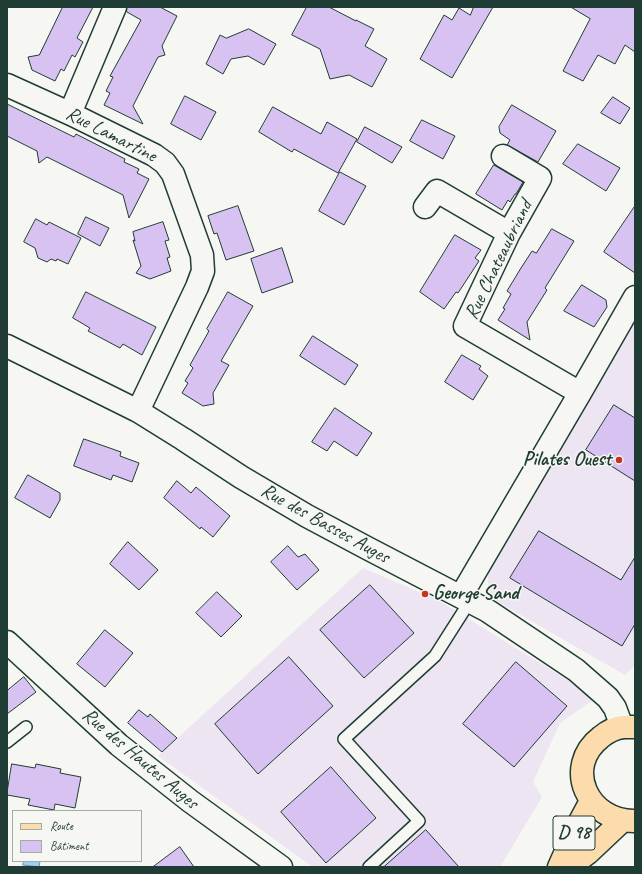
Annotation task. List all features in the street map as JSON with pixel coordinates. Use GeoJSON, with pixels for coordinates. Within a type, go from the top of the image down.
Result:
{"type":"FeatureCollection","features":[{"type":"Feature","properties":{"kind":"main road"},"geometry":{"type":"LineString","coordinates":[[628,727],[607,732],[594,742],[586,755],[582,770],[584,786],[591,801],[602,812],[628,821]]}},
{"type":"Feature","properties":{"kind":"main road","name":"D 98"},"geometry":{"type":"LineString","coordinates":[[559,867],[576,829],[591,801]]}},
{"type":"Feature","properties":{"kind":"main road","name":"D 98"},"geometry":{"type":"LineString","coordinates":[[569,867],[628,821]]}},
{"type":"Feature","properties":{"kind":"street"},"geometry":{"type":"LineString","coordinates":[[71,114],[115,7]]}},
{"type":"Feature","properties":{"kind":"street","name":"Rue Lamartine"},"geometry":{"type":"LineString","coordinates":[[7,85],[71,114],[154,156],[165,163],[173,174],[202,255],[203,271],[198,287],[138,411]]}},
{"type":"Feature","properties":{"kind":"street","name":"Rue Chateaubriand"},"geometry":{"type":"LineString","coordinates":[[503,156],[540,178],[509,233],[465,326],[580,393]]}},
{"type":"Feature","properties":{"kind":"street"},"geometry":{"type":"LineString","coordinates":[[425,207],[437,191],[509,233]]}},
{"type":"Feature","properties":{"kind":"street"},"geometry":{"type":"LineString","coordinates":[[465,599],[635,297]]}},
{"type":"Feature","properties":{"kind":"street","name":"Rue des Basses Auges"},"geometry":{"type":"LineString","coordinates":[[7,346],[138,411],[241,477],[307,516],[488,611],[576,670],[608,698],[628,727]]}},
{"type":"Feature","properties":{"kind":"street","name":"Rue des Hautes Auges"},"geometry":{"type":"LineString","coordinates":[[7,642],[119,745],[190,801],[281,867]]}},
{"type":"Feature","properties":{"kind":"lane"},"geometry":{"type":"LineString","coordinates":[[369,867],[419,821],[344,739],[435,656],[465,599]]}},
{"type":"Feature","properties":{"kind":"lane"},"geometry":{"type":"LineString","coordinates":[[7,742],[26,727]]}},
{"type":"Feature","properties":{"kind":"shaded area"},"geometry":{"type":"Polygon","coordinates":[[[635,322],[635,665],[625,675],[493,599],[488,585],[488,571],[635,322]]]}},
{"type":"Feature","properties":{"kind":"shaded area"},"geometry":{"type":"Polygon","coordinates":[[[363,568],[438,600],[566,679],[593,700],[560,723],[533,782],[542,797],[500,867],[313,867],[158,756],[363,568]]]}},
{"type":"Feature","properties":{"kind":"water"},"geometry":{"type":"Polygon","coordinates":[[[24,862],[40,862],[39,867],[23,865],[24,862]]]}},
{"type":"Feature","properties":{"kind":"building"},"geometry":{"type":"Polygon","coordinates":[[[63,7],[93,7],[77,38],[83,42],[75,57],[72,55],[64,71],[61,69],[55,81],[32,70],[28,57],[39,55],[63,7]]]}},
{"type":"Feature","properties":{"kind":"building"},"geometry":{"type":"Polygon","coordinates":[[[127,7],[160,7],[177,16],[162,46],[165,55],[158,57],[133,106],[143,124],[104,105],[110,93],[106,91],[113,77],[110,76],[141,20],[127,12],[127,7]]]}},
{"type":"Feature","properties":{"kind":"building"},"geometry":{"type":"Polygon","coordinates":[[[307,7],[329,7],[374,29],[365,46],[387,59],[372,87],[349,75],[330,79],[320,49],[292,35],[307,7]]]}},
{"type":"Feature","properties":{"kind":"building"},"geometry":{"type":"Polygon","coordinates":[[[474,7],[493,7],[452,78],[420,59],[444,15],[452,20],[459,8],[470,15],[474,7]]]}},
{"type":"Feature","properties":{"kind":"building"},"geometry":{"type":"Polygon","coordinates":[[[571,7],[635,7],[635,52],[625,45],[615,64],[598,55],[583,81],[563,71],[590,19],[571,7]]]}},
{"type":"Feature","properties":{"kind":"building"},"geometry":{"type":"Polygon","coordinates":[[[249,29],[276,44],[264,65],[248,56],[231,59],[223,74],[206,64],[220,35],[226,38],[249,29]]]}},
{"type":"Feature","properties":{"kind":"building"},"geometry":{"type":"Polygon","coordinates":[[[185,96],[216,112],[201,140],[171,124],[185,96]]]}},
{"type":"Feature","properties":{"kind":"building"},"geometry":{"type":"Polygon","coordinates":[[[613,97],[630,108],[620,124],[601,113],[613,97]]]}},
{"type":"Feature","properties":{"kind":"building"},"geometry":{"type":"Polygon","coordinates":[[[7,104],[74,137],[76,134],[125,159],[124,162],[139,169],[137,173],[149,179],[129,218],[123,195],[47,157],[39,163],[37,151],[7,136],[7,104]]]}},
{"type":"Feature","properties":{"kind":"building"},"geometry":{"type":"Polygon","coordinates":[[[512,105],[556,131],[538,162],[507,145],[510,140],[500,133],[499,127],[512,105]]]}},
{"type":"Feature","properties":{"kind":"building"},"geometry":{"type":"Polygon","coordinates":[[[273,107],[321,134],[327,122],[357,139],[338,173],[294,149],[292,152],[259,132],[273,107]]]}},
{"type":"Feature","properties":{"kind":"building"},"geometry":{"type":"Polygon","coordinates":[[[422,120],[455,136],[443,159],[410,141],[422,120]]]}},
{"type":"Feature","properties":{"kind":"building"},"geometry":{"type":"Polygon","coordinates":[[[365,127],[402,147],[392,163],[357,142],[365,127]]]}},
{"type":"Feature","properties":{"kind":"building"},"geometry":{"type":"Polygon","coordinates":[[[578,144],[620,168],[606,191],[563,164],[578,144]]]}},
{"type":"Feature","properties":{"kind":"building"},"geometry":{"type":"Polygon","coordinates":[[[494,165],[523,182],[510,202],[508,200],[502,210],[476,194],[494,165]]]}},
{"type":"Feature","properties":{"kind":"building"},"geometry":{"type":"Polygon","coordinates":[[[340,172],[366,186],[344,225],[319,211],[340,172]]]}},
{"type":"Feature","properties":{"kind":"building"},"geometry":{"type":"Polygon","coordinates":[[[238,206],[254,251],[226,260],[217,233],[214,234],[208,216],[238,206]]]}},
{"type":"Feature","properties":{"kind":"building"},"geometry":{"type":"Polygon","coordinates":[[[635,206],[635,273],[604,252],[635,206]]]}},
{"type":"Feature","properties":{"kind":"building"},"geometry":{"type":"Polygon","coordinates":[[[86,217],[109,228],[100,246],[78,234],[86,217]]]}},
{"type":"Feature","properties":{"kind":"building"},"geometry":{"type":"Polygon","coordinates":[[[36,219],[47,225],[49,222],[81,238],[68,264],[57,259],[56,261],[51,259],[47,262],[38,258],[35,248],[24,242],[36,219]]]}},
{"type":"Feature","properties":{"kind":"building"},"geometry":{"type":"Polygon","coordinates":[[[163,222],[169,240],[165,241],[170,257],[167,258],[171,271],[150,279],[136,273],[141,266],[133,240],[135,241],[133,232],[163,222]]]}},
{"type":"Feature","properties":{"kind":"building"},"geometry":{"type":"Polygon","coordinates":[[[552,229],[574,241],[545,288],[547,290],[527,322],[530,340],[498,320],[505,309],[503,308],[511,294],[507,291],[532,251],[536,253],[552,229]]]}},
{"type":"Feature","properties":{"kind":"building"},"geometry":{"type":"Polygon","coordinates":[[[455,235],[481,250],[475,258],[479,261],[458,293],[456,292],[444,309],[420,292],[455,235]]]}},
{"type":"Feature","properties":{"kind":"building"},"geometry":{"type":"Polygon","coordinates":[[[282,248],[293,282],[262,293],[251,259],[282,248]]]}},
{"type":"Feature","properties":{"kind":"building"},"geometry":{"type":"Polygon","coordinates":[[[582,285],[606,300],[607,307],[594,327],[564,311],[582,285]]]}},
{"type":"Feature","properties":{"kind":"building"},"geometry":{"type":"Polygon","coordinates":[[[86,292],[156,327],[142,355],[123,344],[120,348],[88,331],[90,328],[73,318],[86,292]]]}},
{"type":"Feature","properties":{"kind":"building"},"geometry":{"type":"Polygon","coordinates":[[[228,292],[253,306],[221,361],[229,365],[213,393],[214,404],[203,406],[182,393],[188,383],[185,381],[193,368],[190,365],[209,331],[207,329],[228,292]]]}},
{"type":"Feature","properties":{"kind":"building"},"geometry":{"type":"Polygon","coordinates":[[[313,336],[358,365],[345,385],[300,356],[313,336]]]}},
{"type":"Feature","properties":{"kind":"building"},"geometry":{"type":"Polygon","coordinates":[[[462,355],[481,366],[479,369],[488,376],[473,400],[445,382],[462,355]]]}},
{"type":"Feature","properties":{"kind":"building"},"geometry":{"type":"Polygon","coordinates":[[[614,405],[635,418],[635,481],[586,450],[614,405]]]}},
{"type":"Feature","properties":{"kind":"building"},"geometry":{"type":"Polygon","coordinates":[[[335,408],[372,433],[357,456],[334,441],[327,451],[312,442],[335,408]]]}},
{"type":"Feature","properties":{"kind":"building"},"geometry":{"type":"Polygon","coordinates":[[[84,439],[121,452],[120,456],[139,463],[132,482],[113,475],[111,480],[74,466],[84,439]]]}},
{"type":"Feature","properties":{"kind":"building"},"geometry":{"type":"Polygon","coordinates":[[[28,475],[60,493],[60,500],[50,518],[15,498],[28,475]]]}},
{"type":"Feature","properties":{"kind":"building"},"geometry":{"type":"Polygon","coordinates":[[[177,481],[191,493],[196,487],[230,516],[213,537],[201,527],[200,529],[164,498],[177,481]]]}},
{"type":"Feature","properties":{"kind":"building"},"geometry":{"type":"Polygon","coordinates":[[[539,531],[621,580],[635,557],[635,624],[622,646],[510,578],[539,531]]]}},
{"type":"Feature","properties":{"kind":"building"},"geometry":{"type":"Polygon","coordinates":[[[128,542],[158,570],[139,590],[110,564],[128,542]]]}},
{"type":"Feature","properties":{"kind":"building"},"geometry":{"type":"Polygon","coordinates":[[[288,546],[298,557],[305,554],[319,570],[297,590],[271,562],[288,546]]]}},
{"type":"Feature","properties":{"kind":"building"},"geometry":{"type":"Polygon","coordinates":[[[370,585],[414,633],[364,678],[320,630],[370,585]]]}},
{"type":"Feature","properties":{"kind":"building"},"geometry":{"type":"Polygon","coordinates":[[[217,592],[242,616],[221,637],[196,613],[217,592]]]}},
{"type":"Feature","properties":{"kind":"building"},"geometry":{"type":"Polygon","coordinates":[[[105,630],[133,653],[105,687],[77,664],[105,630]]]}},
{"type":"Feature","properties":{"kind":"building"},"geometry":{"type":"Polygon","coordinates":[[[289,657],[333,706],[258,774],[215,724],[289,657]]]}},
{"type":"Feature","properties":{"kind":"building"},"geometry":{"type":"Polygon","coordinates":[[[516,662],[567,706],[514,767],[463,724],[516,662]]]}},
{"type":"Feature","properties":{"kind":"building"},"geometry":{"type":"Polygon","coordinates":[[[24,677],[36,692],[7,714],[7,691],[24,677]]]}},
{"type":"Feature","properties":{"kind":"building"},"geometry":{"type":"Polygon","coordinates":[[[139,710],[148,717],[150,714],[177,738],[162,752],[128,723],[139,710]]]}},
{"type":"Feature","properties":{"kind":"building"},"geometry":{"type":"Polygon","coordinates":[[[12,764],[35,768],[36,764],[61,769],[60,773],[81,777],[75,808],[55,804],[54,810],[28,805],[30,799],[7,795],[12,764]]]}},
{"type":"Feature","properties":{"kind":"building"},"geometry":{"type":"Polygon","coordinates":[[[331,767],[376,818],[326,863],[281,812],[331,767]]]}},
{"type":"Feature","properties":{"kind":"building"},"geometry":{"type":"Polygon","coordinates":[[[426,830],[459,867],[384,867],[426,830]]]}},
{"type":"Feature","properties":{"kind":"building"},"geometry":{"type":"Polygon","coordinates":[[[180,847],[194,867],[153,867],[180,847]]]}},
{"type":"Feature","properties":{"kind":"place","name":"Pilates Ouest"},"geometry":{"type":"Point","coordinates":[619,460]}},
{"type":"Feature","properties":{"kind":"place","name":"George Sand"},"geometry":{"type":"Point","coordinates":[425,594]}}]}
